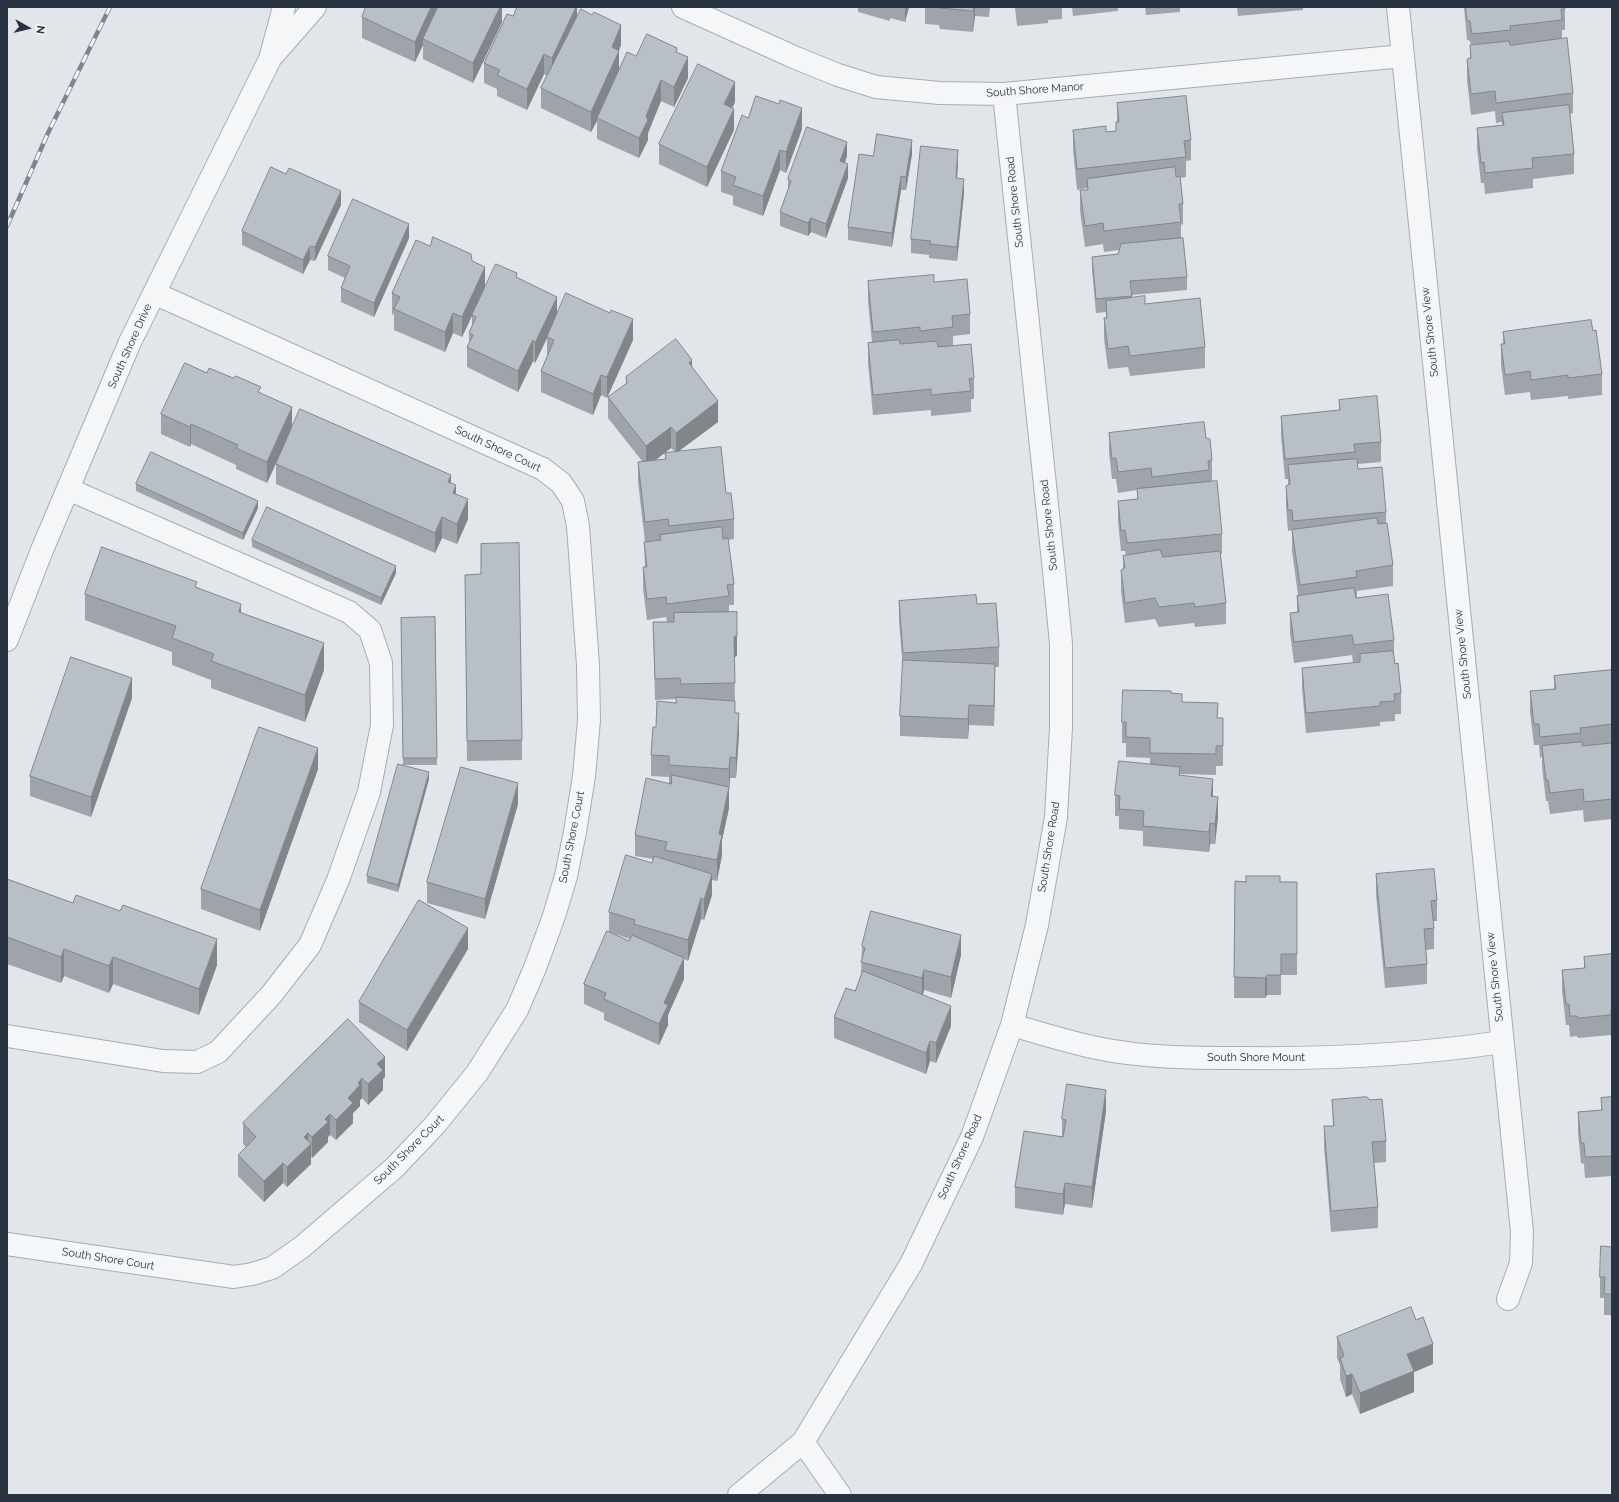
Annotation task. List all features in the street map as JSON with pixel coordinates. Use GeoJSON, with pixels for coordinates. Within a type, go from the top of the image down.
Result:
{"type":"FeatureCollection","features":[{"type":"Feature","properties":{"kind":"street","name":"South Shore Drive"},"geometry":{"type":"LineString","coordinates":[[7,640],[42,550],[130,342],[270,59],[284,7]]}},
{"type":"Feature","properties":{"kind":"street","name":"South Shore Drive"},"geometry":{"type":"LineString","coordinates":[[270,59],[315,7]]}},
{"type":"Feature","properties":{"kind":"street","name":"South Shore Manor"},"geometry":{"type":"LineString","coordinates":[[683,7],[796,58],[838,75],[876,87],[940,93],[1004,94],[1403,56]]}},
{"type":"Feature","properties":{"kind":"street","name":"South Shore View"},"geometry":{"type":"LineString","coordinates":[[1398,7],[1522,1232],[1521,1263],[1508,1300]]}},
{"type":"Feature","properties":{"kind":"street","name":"South Shore Road"},"geometry":{"type":"LineString","coordinates":[[739,1495],[803,1442],[911,1264],[972,1137],[1012,1025],[1037,924],[1056,817],[1061,728],[1061,644],[1054,563],[1004,94]]}},
{"type":"Feature","properties":{"kind":"street","name":"South Shore Court"},"geometry":{"type":"LineString","coordinates":[[7,1244],[234,1277],[252,1274],[272,1268],[302,1247],[394,1168],[434,1126],[477,1073],[517,1010],[554,916],[566,876],[584,776],[589,720],[588,665],[578,526],[573,501],[561,483],[543,469],[154,293]]}},
{"type":"Feature","properties":{"kind":"street"},"geometry":{"type":"LineString","coordinates":[[7,1036],[163,1061],[197,1062],[218,1052],[271,995],[310,945],[338,880],[369,792],[382,725],[381,663],[370,630],[349,612],[68,489]]}},
{"type":"Feature","properties":{"kind":"street","name":"South Shore Mount"},"geometry":{"type":"LineString","coordinates":[[1012,1025],[1097,1048],[1145,1055],[1198,1058],[1304,1059],[1365,1056],[1471,1047],[1502,1042]]}},
{"type":"Feature","properties":{"kind":"street"},"geometry":{"type":"LineString","coordinates":[[803,1442],[840,1495]]}},
{"type":"Feature","properties":{"kind":"building"},"geometry":{"type":"Polygon","coordinates":[[[366,7],[431,7],[415,42],[362,17],[366,7]]]}},
{"type":"Feature","properties":{"kind":"building"},"geometry":{"type":"Polygon","coordinates":[[[438,7],[500,7],[473,63],[423,39],[438,7]]]}},
{"type":"Feature","properties":{"kind":"building"},"geometry":{"type":"Polygon","coordinates":[[[517,7],[576,7],[552,58],[544,54],[527,89],[497,75],[500,70],[484,63],[507,14],[513,16],[517,7]]]}},
{"type":"Feature","properties":{"kind":"building"},"geometry":{"type":"Polygon","coordinates":[[[939,7],[974,7],[973,11],[939,7]]]}},
{"type":"Feature","properties":{"kind":"building"},"geometry":{"type":"Polygon","coordinates":[[[1466,7],[1565,7],[1565,9],[1561,9],[1562,20],[1510,26],[1511,30],[1472,34],[1470,21],[1467,20],[1466,7]]]}},
{"type":"Feature","properties":{"kind":"building"},"geometry":{"type":"Polygon","coordinates":[[[581,9],[592,15],[594,12],[621,25],[612,47],[619,51],[591,112],[541,88],[581,9]]]}},
{"type":"Feature","properties":{"kind":"building"},"geometry":{"type":"Polygon","coordinates":[[[647,34],[677,48],[676,52],[688,57],[674,87],[661,80],[646,116],[648,120],[639,138],[597,118],[627,52],[636,56],[647,34]]]}},
{"type":"Feature","properties":{"kind":"building"},"geometry":{"type":"Polygon","coordinates":[[[1567,38],[1573,93],[1496,103],[1495,91],[1471,94],[1467,59],[1471,58],[1470,45],[1509,41],[1510,45],[1567,38]]]}},
{"type":"Feature","properties":{"kind":"building"},"geometry":{"type":"Polygon","coordinates":[[[698,64],[735,82],[724,104],[734,109],[707,167],[659,144],[698,64]]]}},
{"type":"Feature","properties":{"kind":"building"},"geometry":{"type":"Polygon","coordinates":[[[756,96],[779,104],[780,100],[802,108],[786,152],[780,150],[763,196],[733,185],[736,177],[721,171],[742,115],[748,118],[756,96]]]}},
{"type":"Feature","properties":{"kind":"building"},"geometry":{"type":"Polygon","coordinates":[[[1186,96],[1191,140],[1184,141],[1186,157],[1077,169],[1073,130],[1106,126],[1106,132],[1116,131],[1116,122],[1119,122],[1117,103],[1186,96]]]}},
{"type":"Feature","properties":{"kind":"building"},"geometry":{"type":"Polygon","coordinates":[[[1569,105],[1574,154],[1532,158],[1533,168],[1485,173],[1484,162],[1481,163],[1477,128],[1504,125],[1502,113],[1569,105]]]}},
{"type":"Feature","properties":{"kind":"building"},"geometry":{"type":"Polygon","coordinates":[[[807,127],[847,142],[840,161],[848,164],[826,224],[811,218],[808,223],[780,212],[791,181],[788,179],[807,127]]]}},
{"type":"Feature","properties":{"kind":"building"},"geometry":{"type":"Polygon","coordinates":[[[877,134],[912,140],[906,177],[901,176],[892,233],[848,227],[859,154],[873,156],[877,134]]]}},
{"type":"Feature","properties":{"kind":"building"},"geometry":{"type":"Polygon","coordinates":[[[921,146],[958,150],[956,178],[964,179],[957,247],[929,244],[931,241],[911,239],[921,146]]]}},
{"type":"Feature","properties":{"kind":"building"},"geometry":{"type":"Polygon","coordinates":[[[271,167],[286,174],[289,168],[341,191],[315,247],[310,246],[303,260],[242,231],[271,167]]]}},
{"type":"Feature","properties":{"kind":"building"},"geometry":{"type":"Polygon","coordinates":[[[1175,167],[1176,177],[1180,176],[1183,204],[1179,204],[1181,222],[1104,231],[1103,223],[1085,226],[1080,190],[1088,190],[1087,179],[1175,167]]]}},
{"type":"Feature","properties":{"kind":"building"},"geometry":{"type":"Polygon","coordinates":[[[353,199],[409,224],[374,303],[341,288],[350,266],[328,256],[353,199]]]}},
{"type":"Feature","properties":{"kind":"building"},"geometry":{"type":"Polygon","coordinates":[[[433,237],[471,254],[472,261],[485,267],[462,317],[453,313],[445,332],[394,309],[400,297],[392,293],[416,240],[430,246],[433,237]]]}},
{"type":"Feature","properties":{"kind":"building"},"geometry":{"type":"Polygon","coordinates":[[[1183,238],[1187,277],[1130,281],[1132,296],[1096,299],[1092,257],[1118,254],[1121,244],[1183,238]]]}},
{"type":"Feature","properties":{"kind":"building"},"geometry":{"type":"Polygon","coordinates":[[[496,264],[517,273],[516,277],[557,297],[535,343],[533,340],[518,371],[467,347],[473,335],[469,333],[476,317],[472,315],[496,264]]]}},
{"type":"Feature","properties":{"kind":"building"},"geometry":{"type":"Polygon","coordinates":[[[934,275],[934,282],[967,279],[970,314],[952,316],[953,327],[920,331],[920,327],[873,332],[868,281],[934,275]]]}},
{"type":"Feature","properties":{"kind":"building"},"geometry":{"type":"Polygon","coordinates":[[[566,293],[610,313],[611,310],[633,319],[607,377],[601,375],[593,394],[541,371],[554,340],[547,337],[566,293]]]}},
{"type":"Feature","properties":{"kind":"building"},"geometry":{"type":"Polygon","coordinates":[[[1145,296],[1145,304],[1200,298],[1205,347],[1130,356],[1128,346],[1108,349],[1104,318],[1107,318],[1106,301],[1145,296]]]}},
{"type":"Feature","properties":{"kind":"building"},"geometry":{"type":"Polygon","coordinates":[[[1591,320],[1593,331],[1596,330],[1602,374],[1568,378],[1568,375],[1531,380],[1530,371],[1505,375],[1501,344],[1505,344],[1503,332],[1591,320]]]}},
{"type":"Feature","properties":{"kind":"building"},"geometry":{"type":"Polygon","coordinates":[[[676,339],[692,360],[689,363],[718,401],[676,433],[671,427],[646,446],[608,397],[627,383],[626,377],[676,339]]]}},
{"type":"Feature","properties":{"kind":"building"},"geometry":{"type":"Polygon","coordinates":[[[899,340],[900,344],[937,341],[938,347],[971,344],[974,378],[969,379],[971,391],[931,395],[931,389],[873,395],[868,343],[899,340]]]}},
{"type":"Feature","properties":{"kind":"building"},"geometry":{"type":"Polygon","coordinates":[[[185,363],[207,373],[209,368],[233,378],[236,376],[261,387],[258,392],[292,407],[267,462],[236,448],[238,445],[191,424],[190,427],[161,414],[185,363]]]}},
{"type":"Feature","properties":{"kind":"building"},"geometry":{"type":"Polygon","coordinates":[[[1377,396],[1381,442],[1354,444],[1355,452],[1285,459],[1281,416],[1340,410],[1339,400],[1377,396]]]}},
{"type":"Feature","properties":{"kind":"building"},"geometry":{"type":"Polygon","coordinates":[[[300,409],[451,475],[448,482],[456,485],[453,493],[468,499],[457,524],[442,517],[435,533],[276,464],[300,409]]]}},
{"type":"Feature","properties":{"kind":"building"},"geometry":{"type":"Polygon","coordinates":[[[1204,422],[1206,438],[1210,439],[1212,460],[1208,461],[1209,470],[1152,477],[1151,468],[1118,472],[1116,458],[1112,459],[1109,433],[1204,422]]]}},
{"type":"Feature","properties":{"kind":"building"},"geometry":{"type":"Polygon","coordinates":[[[721,447],[726,493],[731,493],[734,519],[669,526],[668,519],[645,522],[638,462],[666,459],[665,453],[721,447]]]}},
{"type":"Feature","properties":{"kind":"building"},"geometry":{"type":"Polygon","coordinates":[[[151,452],[258,501],[243,533],[136,484],[151,452]]]}},
{"type":"Feature","properties":{"kind":"building"},"geometry":{"type":"Polygon","coordinates":[[[1357,459],[1358,469],[1382,467],[1386,512],[1293,521],[1292,510],[1288,510],[1286,486],[1290,484],[1288,465],[1357,459]]]}},
{"type":"Feature","properties":{"kind":"building"},"geometry":{"type":"Polygon","coordinates":[[[1217,481],[1222,534],[1127,543],[1125,530],[1121,531],[1118,501],[1138,499],[1137,489],[1217,481]]]}},
{"type":"Feature","properties":{"kind":"building"},"geometry":{"type":"Polygon","coordinates":[[[267,507],[396,566],[381,598],[252,540],[267,507]]]}},
{"type":"Feature","properties":{"kind":"building"},"geometry":{"type":"Polygon","coordinates":[[[1377,518],[1378,524],[1387,523],[1393,565],[1356,571],[1357,577],[1300,585],[1292,530],[1377,518]]]}},
{"type":"Feature","properties":{"kind":"building"},"geometry":{"type":"Polygon","coordinates":[[[722,527],[723,539],[728,538],[734,584],[727,585],[729,596],[667,604],[666,597],[647,599],[643,567],[647,567],[644,542],[661,540],[660,535],[722,527]]]}},
{"type":"Feature","properties":{"kind":"building"},"geometry":{"type":"Polygon","coordinates":[[[519,543],[522,740],[467,741],[465,575],[481,574],[481,544],[519,543]]]}},
{"type":"Feature","properties":{"kind":"building"},"geometry":{"type":"Polygon","coordinates":[[[102,547],[197,582],[195,587],[241,604],[239,612],[324,643],[305,695],[211,661],[214,654],[172,638],[176,626],[85,594],[102,547]]]}},
{"type":"Feature","properties":{"kind":"building"},"geometry":{"type":"Polygon","coordinates":[[[1160,550],[1163,557],[1220,551],[1226,603],[1195,607],[1194,603],[1159,607],[1155,598],[1125,603],[1121,570],[1125,568],[1123,556],[1160,550]]]}},
{"type":"Feature","properties":{"kind":"building"},"geometry":{"type":"Polygon","coordinates":[[[1354,588],[1356,598],[1388,594],[1394,640],[1354,645],[1352,635],[1294,642],[1290,613],[1299,612],[1297,596],[1354,588]]]}},
{"type":"Feature","properties":{"kind":"building"},"geometry":{"type":"Polygon","coordinates":[[[976,595],[977,604],[996,603],[999,647],[903,653],[899,601],[976,595]]]}},
{"type":"Feature","properties":{"kind":"building"},"geometry":{"type":"Polygon","coordinates":[[[737,612],[737,635],[734,637],[735,683],[681,684],[680,678],[655,679],[653,622],[674,622],[674,613],[737,612]]]}},
{"type":"Feature","properties":{"kind":"building"},"geometry":{"type":"Polygon","coordinates":[[[435,617],[437,758],[403,758],[401,618],[435,617]]]}},
{"type":"Feature","properties":{"kind":"building"},"geometry":{"type":"Polygon","coordinates":[[[1393,651],[1395,664],[1398,663],[1401,693],[1394,694],[1395,701],[1380,702],[1380,706],[1306,713],[1302,668],[1360,662],[1360,654],[1393,651]]]}},
{"type":"Feature","properties":{"kind":"building"},"geometry":{"type":"Polygon","coordinates":[[[71,657],[132,678],[91,797],[30,776],[71,657]]]}},
{"type":"Feature","properties":{"kind":"building"},"geometry":{"type":"Polygon","coordinates":[[[903,660],[995,664],[994,706],[969,705],[968,719],[900,716],[903,660]]]}},
{"type":"Feature","properties":{"kind":"building"},"geometry":{"type":"Polygon","coordinates":[[[1612,670],[1612,724],[1580,728],[1581,733],[1540,737],[1539,724],[1534,724],[1530,691],[1556,689],[1554,676],[1612,670]]]}},
{"type":"Feature","properties":{"kind":"building"},"geometry":{"type":"Polygon","coordinates":[[[1123,690],[1171,691],[1171,693],[1182,694],[1182,702],[1218,703],[1217,718],[1223,718],[1223,746],[1216,746],[1216,754],[1150,753],[1150,738],[1126,737],[1126,722],[1122,722],[1123,690]]]}},
{"type":"Feature","properties":{"kind":"building"},"geometry":{"type":"Polygon","coordinates":[[[676,697],[735,701],[735,713],[739,713],[736,758],[730,757],[729,769],[669,765],[669,756],[651,755],[653,727],[656,727],[657,701],[676,703],[676,697]]]}},
{"type":"Feature","properties":{"kind":"building"},"geometry":{"type":"Polygon","coordinates":[[[259,727],[318,748],[260,910],[201,889],[259,727]]]}},
{"type":"Feature","properties":{"kind":"building"},"geometry":{"type":"Polygon","coordinates":[[[1582,742],[1582,746],[1612,743],[1612,799],[1584,802],[1583,789],[1550,793],[1548,780],[1546,780],[1542,746],[1582,742]]]}},
{"type":"Feature","properties":{"kind":"building"},"geometry":{"type":"Polygon","coordinates":[[[1119,761],[1180,767],[1179,775],[1213,779],[1211,796],[1218,797],[1215,824],[1210,823],[1209,832],[1143,826],[1144,811],[1119,809],[1120,796],[1115,795],[1119,761]]]}},
{"type":"Feature","properties":{"kind":"building"},"geometry":{"type":"Polygon","coordinates":[[[398,764],[429,772],[398,885],[367,876],[398,764]]]}},
{"type":"Feature","properties":{"kind":"building"},"geometry":{"type":"Polygon","coordinates":[[[461,767],[518,783],[485,899],[427,882],[461,767]]]}},
{"type":"Feature","properties":{"kind":"building"},"geometry":{"type":"Polygon","coordinates":[[[672,775],[729,787],[719,834],[722,835],[717,860],[665,850],[667,842],[635,835],[646,778],[671,784],[672,775]]]}},
{"type":"Feature","properties":{"kind":"building"},"geometry":{"type":"Polygon","coordinates":[[[626,855],[652,863],[654,856],[712,874],[704,900],[701,898],[688,940],[634,924],[635,920],[609,912],[626,855]]]}},
{"type":"Feature","properties":{"kind":"building"},"geometry":{"type":"Polygon","coordinates":[[[1434,869],[1437,900],[1431,901],[1434,928],[1424,929],[1427,964],[1385,968],[1376,874],[1434,869]]]}},
{"type":"Feature","properties":{"kind":"building"},"geometry":{"type":"Polygon","coordinates":[[[1246,876],[1280,876],[1280,882],[1297,882],[1297,954],[1281,954],[1281,975],[1267,975],[1265,978],[1234,977],[1235,881],[1246,882],[1246,876]]]}},
{"type":"Feature","properties":{"kind":"building"},"geometry":{"type":"Polygon","coordinates":[[[7,879],[73,903],[76,895],[120,911],[123,905],[217,939],[199,989],[113,957],[109,966],[64,949],[61,957],[7,937],[7,879]]]}},
{"type":"Feature","properties":{"kind":"building"},"geometry":{"type":"Polygon","coordinates":[[[419,900],[468,928],[407,1030],[359,1002],[419,900]]]}},
{"type":"Feature","properties":{"kind":"building"},"geometry":{"type":"Polygon","coordinates":[[[871,911],[961,935],[951,977],[924,970],[922,978],[861,962],[865,948],[862,946],[871,911]]]}},
{"type":"Feature","properties":{"kind":"building"},"geometry":{"type":"Polygon","coordinates":[[[607,931],[629,941],[632,935],[684,958],[664,1003],[668,1005],[659,1024],[604,999],[606,993],[584,984],[607,931]]]}},
{"type":"Feature","properties":{"kind":"building"},"geometry":{"type":"Polygon","coordinates":[[[1612,954],[1611,1015],[1578,1018],[1577,1016],[1570,1016],[1569,1004],[1566,1004],[1562,970],[1585,968],[1584,957],[1612,954]]]}},
{"type":"Feature","properties":{"kind":"building"},"geometry":{"type":"Polygon","coordinates":[[[863,971],[951,1006],[936,1043],[930,1041],[926,1053],[834,1017],[846,988],[855,991],[863,971]]]}},
{"type":"Feature","properties":{"kind":"building"},"geometry":{"type":"Polygon","coordinates":[[[348,1019],[385,1057],[377,1064],[383,1070],[368,1084],[362,1078],[358,1083],[360,1085],[348,1098],[353,1103],[336,1120],[330,1114],[325,1119],[328,1122],[312,1137],[308,1133],[304,1137],[311,1144],[287,1167],[283,1163],[264,1181],[238,1155],[256,1137],[243,1123],[348,1019]]]}},
{"type":"Feature","properties":{"kind":"building"},"geometry":{"type":"Polygon","coordinates":[[[1067,1084],[1106,1090],[1092,1187],[1065,1183],[1063,1194],[1015,1187],[1024,1131],[1063,1137],[1066,1120],[1062,1119],[1067,1084]]]}},
{"type":"Feature","properties":{"kind":"building"},"geometry":{"type":"Polygon","coordinates":[[[1367,1097],[1370,1100],[1382,1099],[1386,1141],[1372,1142],[1378,1207],[1331,1211],[1324,1126],[1334,1126],[1332,1100],[1367,1097]]]}},
{"type":"Feature","properties":{"kind":"building"},"geometry":{"type":"Polygon","coordinates":[[[1612,1097],[1612,1156],[1585,1157],[1584,1143],[1581,1143],[1578,1112],[1602,1110],[1601,1098],[1612,1097]]]}},
{"type":"Feature","properties":{"kind":"building"},"geometry":{"type":"Polygon","coordinates":[[[1601,1246],[1612,1247],[1612,1294],[1604,1294],[1605,1277],[1600,1277],[1601,1246]]]}},
{"type":"Feature","properties":{"kind":"building"},"geometry":{"type":"Polygon","coordinates":[[[1411,1307],[1416,1320],[1423,1317],[1433,1344],[1407,1354],[1414,1371],[1360,1393],[1352,1374],[1346,1376],[1340,1358],[1344,1356],[1337,1337],[1411,1307]]]}},
{"type":"Feature","properties":{"kind":"railway"},"geometry":{"type":"LineString","coordinates":[[7,226],[48,133],[110,7]]}}]}
